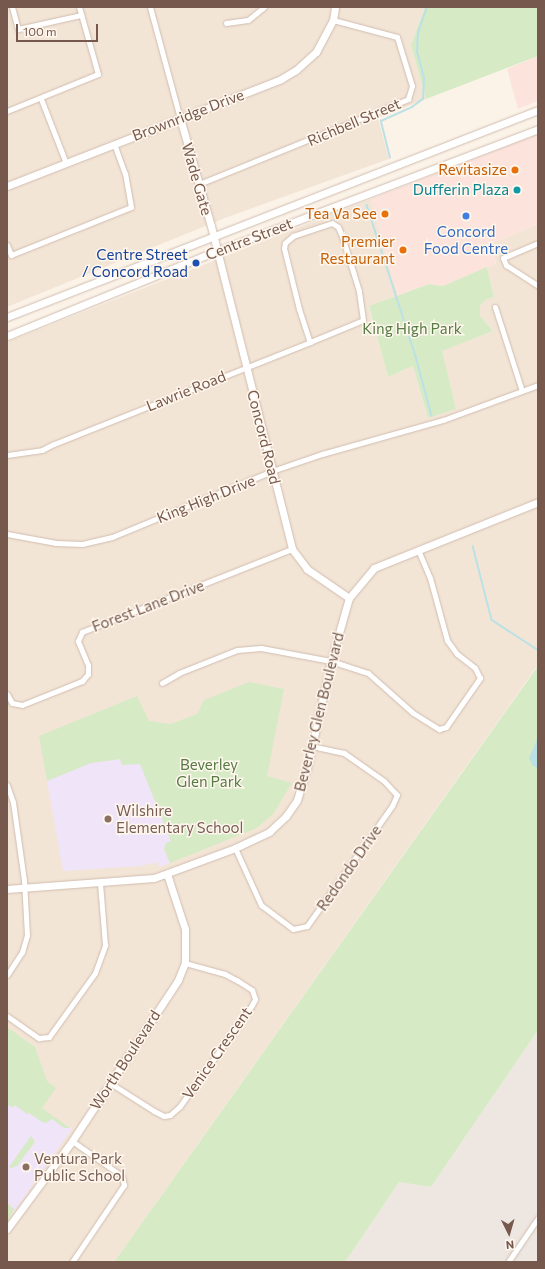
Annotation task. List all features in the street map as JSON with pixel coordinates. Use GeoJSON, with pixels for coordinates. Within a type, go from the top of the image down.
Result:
{"type":"FeatureCollection","features":[{"type":"Feature","properties":{"kind":"street"},"geometry":{"type":"LineString","coordinates":[[12,7],[18,29],[81,15]]}},
{"type":"Feature","properties":{"kind":"street"},"geometry":{"type":"LineString","coordinates":[[7,111],[98,74],[79,7]]}},
{"type":"Feature","properties":{"kind":"street","name":"Wade Gate"},"geometry":{"type":"LineString","coordinates":[[150,7],[213,235],[216,251]]}},
{"type":"Feature","properties":{"kind":"street"},"geometry":{"type":"LineString","coordinates":[[226,23],[248,20],[264,7]]}},
{"type":"Feature","properties":{"kind":"street","name":"Brownridge Drive"},"geometry":{"type":"LineString","coordinates":[[7,186],[281,79],[296,70],[316,52],[333,20],[335,7]]}},
{"type":"Feature","properties":{"kind":"street","name":"Richbell Street"},"geometry":{"type":"LineString","coordinates":[[199,184],[408,99],[412,86],[397,37],[333,20]]}},
{"type":"Feature","properties":{"kind":"street"},"geometry":{"type":"LineString","coordinates":[[41,98],[66,163]]}},
{"type":"Feature","properties":{"kind":"street","name":"Centre Street"},"geometry":{"type":"LineString","coordinates":[[7,316],[538,110]]}},
{"type":"Feature","properties":{"kind":"street","name":"Centre Street"},"geometry":{"type":"LineString","coordinates":[[7,336],[216,251],[538,129]]}},
{"type":"Feature","properties":{"kind":"street"},"geometry":{"type":"LineString","coordinates":[[7,245],[11,255],[131,207],[125,174],[114,144]]}},
{"type":"Feature","properties":{"kind":"street","name":"Lawrie Road"},"geometry":{"type":"LineString","coordinates":[[7,455],[38,451],[246,366],[310,342],[363,320],[358,291],[338,227],[329,223],[293,236],[285,243],[284,254],[310,342]]}},
{"type":"Feature","properties":{"kind":"street"},"geometry":{"type":"LineString","coordinates":[[538,243],[503,258],[506,264],[538,286]]}},
{"type":"Feature","properties":{"kind":"street","name":"Concord Road"},"geometry":{"type":"LineString","coordinates":[[216,251],[292,549],[307,569],[349,598]]}},
{"type":"Feature","properties":{"kind":"street"},"geometry":{"type":"LineString","coordinates":[[495,307],[522,391]]}},
{"type":"Feature","properties":{"kind":"street","name":"King High Drive"},"geometry":{"type":"LineString","coordinates":[[7,534],[56,543],[82,544],[105,538],[272,471],[322,454],[443,420],[538,385]]}},
{"type":"Feature","properties":{"kind":"street","name":"Beverley Glen Boulevard"},"geometry":{"type":"LineString","coordinates":[[7,889],[150,879],[235,848],[270,832],[286,816],[298,800],[312,746],[330,661],[349,598],[374,568],[538,502]]}},
{"type":"Feature","properties":{"kind":"street","name":"Forest Lane Drive"},"geometry":{"type":"LineString","coordinates":[[7,694],[12,703],[22,705],[86,679],[88,665],[78,641],[82,632],[292,549]]}},
{"type":"Feature","properties":{"kind":"street"},"geometry":{"type":"LineString","coordinates":[[162,683],[179,673],[248,648],[261,648],[330,661],[368,673],[403,706],[439,729],[446,728],[453,721],[480,678],[475,668],[457,654],[447,640],[430,578],[418,550]]}},
{"type":"Feature","properties":{"kind":"street","name":"Redondo Drive"},"geometry":{"type":"LineString","coordinates":[[235,848],[261,905],[293,929],[307,926],[392,806],[397,794],[393,788],[344,754],[312,746]]}},
{"type":"Feature","properties":{"kind":"street"},"geometry":{"type":"LineString","coordinates":[[7,785],[13,802],[25,888],[26,943],[7,975]]}},
{"type":"Feature","properties":{"kind":"street","name":"Worth Boulevard"},"geometry":{"type":"LineString","coordinates":[[7,1229],[72,1141],[178,980],[185,963],[185,929],[167,874]]}},
{"type":"Feature","properties":{"kind":"street"},"geometry":{"type":"LineString","coordinates":[[7,1016],[39,1038],[49,1037],[95,973],[104,945],[100,882]]}},
{"type":"Feature","properties":{"kind":"street","name":"Venice Crescent"},"geometry":{"type":"LineString","coordinates":[[110,1083],[154,1111],[164,1116],[170,1115],[180,1106],[252,1005],[254,999],[252,990],[238,981],[226,974],[185,963]]}},
{"type":"Feature","properties":{"kind":"street"},"geometry":{"type":"LineString","coordinates":[[72,1141],[122,1176],[124,1185],[72,1262]]}},
{"type":"Feature","properties":{"kind":"street"},"geometry":{"type":"LineString","coordinates":[[508,1262],[538,1218]]}},
{"type":"Feature","properties":{"kind":"shaded area"},"geometry":{"type":"Polygon","coordinates":[[[7,7],[425,7],[411,45],[426,99],[378,118],[389,159],[225,218],[7,307],[7,7]]]}},
{"type":"Feature","properties":{"kind":"shaded area"},"geometry":{"type":"Polygon","coordinates":[[[538,56],[538,101],[518,109],[507,69],[538,56]]]}},
{"type":"Feature","properties":{"kind":"shaded area"},"geometry":{"type":"Polygon","coordinates":[[[538,134],[538,224],[490,244],[496,264],[443,286],[429,284],[398,295],[371,199],[538,134]]]}},
{"type":"Feature","properties":{"kind":"shaded area"},"geometry":{"type":"Polygon","coordinates":[[[371,199],[398,295],[369,307],[388,377],[413,366],[428,418],[456,409],[441,351],[493,331],[480,316],[480,306],[485,300],[494,297],[487,267],[496,263],[490,244],[538,224],[538,665],[114,1262],[7,1262],[7,342],[371,199]]]}},
{"type":"Feature","properties":{"kind":"shaded area","name":"Wilshire Elementary School"},"geometry":{"type":"Polygon","coordinates":[[[120,759],[122,765],[140,763],[171,841],[164,849],[170,863],[159,867],[157,862],[141,866],[63,871],[47,781],[91,763],[120,759]]]}},
{"type":"Feature","properties":{"kind":"shaded area"},"geometry":{"type":"Polygon","coordinates":[[[538,1030],[538,1262],[345,1262],[399,1182],[431,1187],[538,1030]]]}},
{"type":"Feature","properties":{"kind":"shaded area","name":"Ventura Park Public School"},"geometry":{"type":"Polygon","coordinates":[[[11,1091],[72,1129],[13,1213],[11,1204],[7,1204],[7,1093],[11,1091]]]}},
{"type":"Feature","properties":{"kind":"green space"},"geometry":{"type":"Polygon","coordinates":[[[425,7],[538,7],[538,56],[426,99],[411,45],[425,7]]]}},
{"type":"Feature","properties":{"kind":"green space","name":"King High Park"},"geometry":{"type":"Polygon","coordinates":[[[487,267],[494,297],[485,300],[480,306],[480,316],[493,331],[442,351],[456,409],[428,418],[413,366],[388,377],[369,306],[429,284],[443,286],[487,267]]]}},
{"type":"Feature","properties":{"kind":"green space"},"geometry":{"type":"Polygon","coordinates":[[[538,666],[538,1030],[431,1187],[399,1182],[345,1262],[114,1262],[538,666]]]}},
{"type":"Feature","properties":{"kind":"green space","name":"Beverley Glen Park"},"geometry":{"type":"Polygon","coordinates":[[[249,682],[284,689],[267,776],[292,783],[273,814],[257,828],[170,863],[164,849],[166,843],[171,841],[140,764],[122,765],[120,759],[91,763],[47,781],[39,736],[137,696],[149,721],[171,724],[197,714],[204,700],[249,682]]]}},
{"type":"Feature","properties":{"kind":"green space"},"geometry":{"type":"Polygon","coordinates":[[[7,1027],[35,1047],[47,1081],[56,1088],[42,1108],[70,1128],[64,1128],[52,1119],[46,1123],[42,1122],[29,1113],[27,1114],[15,1105],[13,1108],[7,1104],[7,1027]]]}},
{"type":"Feature","properties":{"kind":"green space"},"geometry":{"type":"Polygon","coordinates":[[[31,1136],[35,1142],[17,1166],[11,1168],[9,1167],[31,1136]]]}},
{"type":"Feature","properties":{"kind":"green space"},"geometry":{"type":"Polygon","coordinates":[[[7,1204],[14,1209],[7,1222],[7,1204]]]}},
{"type":"Feature","properties":{"kind":"water"},"geometry":{"type":"Polygon","coordinates":[[[538,737],[538,768],[533,766],[529,758],[538,737]]]}},
{"type":"Feature","properties":{"kind":"waterway"},"geometry":{"type":"LineString","coordinates":[[390,158],[381,121],[412,107],[423,99],[424,78],[417,51],[418,33],[427,7]]}},
{"type":"Feature","properties":{"kind":"waterway"},"geometry":{"type":"LineString","coordinates":[[367,205],[416,357],[432,416]]}},
{"type":"Feature","properties":{"kind":"waterway"},"geometry":{"type":"LineString","coordinates":[[473,546],[492,620],[538,650]]}},
{"type":"Feature","properties":{"kind":"place","name":"Revitasize"},"geometry":{"type":"Point","coordinates":[515,170]}},
{"type":"Feature","properties":{"kind":"place","name":"Dufferin Plaza"},"geometry":{"type":"Point","coordinates":[517,190]}},
{"type":"Feature","properties":{"kind":"place","name":"Tea Va See"},"geometry":{"type":"Point","coordinates":[385,214]}},
{"type":"Feature","properties":{"kind":"place","name":"Concord Food Centre"},"geometry":{"type":"Point","coordinates":[466,216]}},
{"type":"Feature","properties":{"kind":"place","name":"Premier Restaurant"},"geometry":{"type":"Point","coordinates":[403,250]}},
{"type":"Feature","properties":{"kind":"place","name":"Centre Street / Concord Road"},"geometry":{"type":"Point","coordinates":[196,263]}},
{"type":"Feature","properties":{"kind":"place","name":"Wilshire Elementary School"},"geometry":{"type":"Point","coordinates":[108,819]}},
{"type":"Feature","properties":{"kind":"place","name":"Ventura Park Public School"},"geometry":{"type":"Point","coordinates":[26,1167]}}]}
